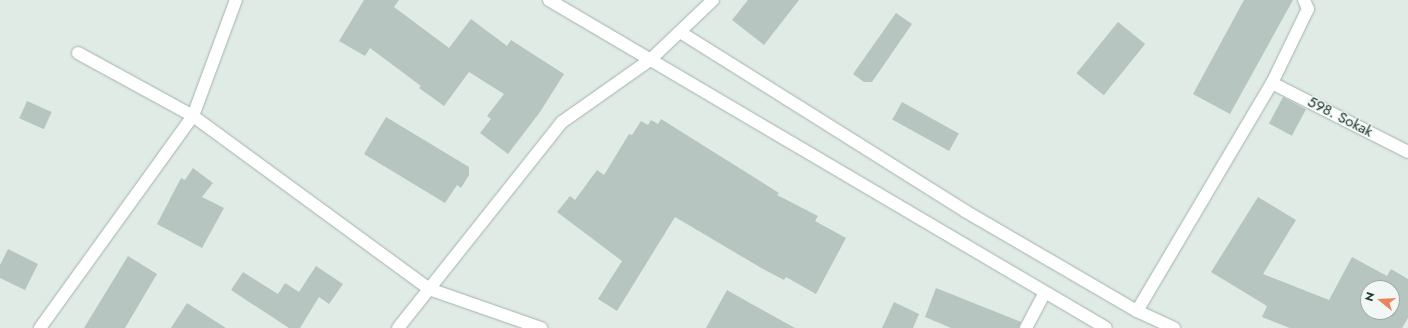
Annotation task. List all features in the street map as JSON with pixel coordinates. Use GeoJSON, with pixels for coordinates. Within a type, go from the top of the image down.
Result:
{"type":"FeatureCollection","features":[{"type":"Feature","properties":{"kind":"street"},"geometry":{"type":"LineString","coordinates":[[40,328],[193,116],[236,0]]}},
{"type":"Feature","properties":{"kind":"street"},"geometry":{"type":"LineString","coordinates":[[548,0],[1106,328]]}},
{"type":"Feature","properties":{"kind":"street"},"geometry":{"type":"LineString","coordinates":[[398,328],[562,122],[650,60],[713,0]]}},
{"type":"Feature","properties":{"kind":"street"},"geometry":{"type":"LineString","coordinates":[[1137,311],[1272,83],[1308,9],[1304,0]]}},
{"type":"Feature","properties":{"kind":"street"},"geometry":{"type":"LineString","coordinates":[[680,32],[965,211],[1137,311],[1174,328]]}},
{"type":"Feature","properties":{"kind":"street"},"geometry":{"type":"LineString","coordinates":[[78,53],[193,116],[429,289],[541,328]]}},
{"type":"Feature","properties":{"kind":"street","name":"598. Sokak"},"geometry":{"type":"LineString","coordinates":[[1272,83],[1408,152]]}},
{"type":"Feature","properties":{"kind":"street"},"geometry":{"type":"LineString","coordinates":[[1026,328],[1045,293]]}},
{"type":"Feature","properties":{"kind":"building"},"geometry":{"type":"Polygon","coordinates":[[[364,0],[399,0],[394,7],[449,48],[471,19],[507,46],[511,40],[564,74],[540,112],[508,154],[480,133],[491,119],[487,116],[504,94],[469,72],[444,106],[419,88],[421,86],[370,48],[365,56],[339,41],[364,0]]]}},
{"type":"Feature","properties":{"kind":"building"},"geometry":{"type":"Polygon","coordinates":[[[748,0],[799,0],[764,45],[732,20],[748,0]]]}},
{"type":"Feature","properties":{"kind":"building"},"geometry":{"type":"Polygon","coordinates":[[[1244,0],[1293,0],[1230,114],[1193,94],[1244,0]]]}},
{"type":"Feature","properties":{"kind":"building"},"geometry":{"type":"Polygon","coordinates":[[[896,13],[912,24],[872,82],[864,82],[853,74],[896,13]]]}},
{"type":"Feature","properties":{"kind":"building"},"geometry":{"type":"Polygon","coordinates":[[[1118,22],[1145,44],[1104,95],[1076,73],[1118,22]]]}},
{"type":"Feature","properties":{"kind":"building"},"geometry":{"type":"Polygon","coordinates":[[[1283,97],[1306,109],[1292,136],[1269,123],[1283,97]]]}},
{"type":"Feature","properties":{"kind":"building"},"geometry":{"type":"Polygon","coordinates":[[[27,101],[52,112],[44,129],[19,118],[27,101]]]}},
{"type":"Feature","properties":{"kind":"building"},"geometry":{"type":"Polygon","coordinates":[[[902,102],[959,134],[949,151],[892,119],[902,102]]]}},
{"type":"Feature","properties":{"kind":"building"},"geometry":{"type":"Polygon","coordinates":[[[386,117],[469,167],[469,175],[461,188],[457,185],[445,203],[364,154],[386,117]]]}},
{"type":"Feature","properties":{"kind":"building"},"geometry":{"type":"Polygon","coordinates":[[[661,119],[779,193],[777,195],[818,216],[815,221],[846,238],[816,294],[786,277],[784,280],[763,269],[675,217],[617,311],[598,299],[622,261],[557,212],[570,196],[575,200],[597,170],[604,175],[629,134],[632,135],[641,121],[648,125],[651,120],[658,124],[661,119]]]}},
{"type":"Feature","properties":{"kind":"building"},"geometry":{"type":"Polygon","coordinates":[[[193,168],[213,183],[202,197],[224,208],[202,248],[157,224],[181,178],[185,180],[193,168]]]}},
{"type":"Feature","properties":{"kind":"building"},"geometry":{"type":"Polygon","coordinates":[[[1258,197],[1296,220],[1263,274],[1329,300],[1352,257],[1387,276],[1391,269],[1408,279],[1408,318],[1402,328],[1290,328],[1262,317],[1267,306],[1211,272],[1258,197]]]}},
{"type":"Feature","properties":{"kind":"building"},"geometry":{"type":"Polygon","coordinates":[[[8,249],[38,264],[25,290],[0,278],[0,265],[8,249]]]}},
{"type":"Feature","properties":{"kind":"building"},"geometry":{"type":"Polygon","coordinates":[[[128,256],[157,274],[125,328],[84,328],[128,256]]]}},
{"type":"Feature","properties":{"kind":"building"},"geometry":{"type":"Polygon","coordinates":[[[316,266],[343,284],[329,304],[319,297],[300,328],[289,328],[231,290],[243,272],[278,294],[285,283],[299,292],[316,266]]]}},
{"type":"Feature","properties":{"kind":"building"},"geometry":{"type":"Polygon","coordinates":[[[936,288],[1021,322],[1019,328],[951,328],[925,317],[936,288]]]}},
{"type":"Feature","properties":{"kind":"building"},"geometry":{"type":"Polygon","coordinates":[[[727,290],[748,302],[795,328],[706,328],[727,290]]]}},
{"type":"Feature","properties":{"kind":"building"},"geometry":{"type":"Polygon","coordinates":[[[894,302],[919,314],[913,328],[882,328],[894,302]]]}},
{"type":"Feature","properties":{"kind":"building"},"geometry":{"type":"Polygon","coordinates":[[[187,303],[226,328],[171,328],[187,303]]]}}]}
